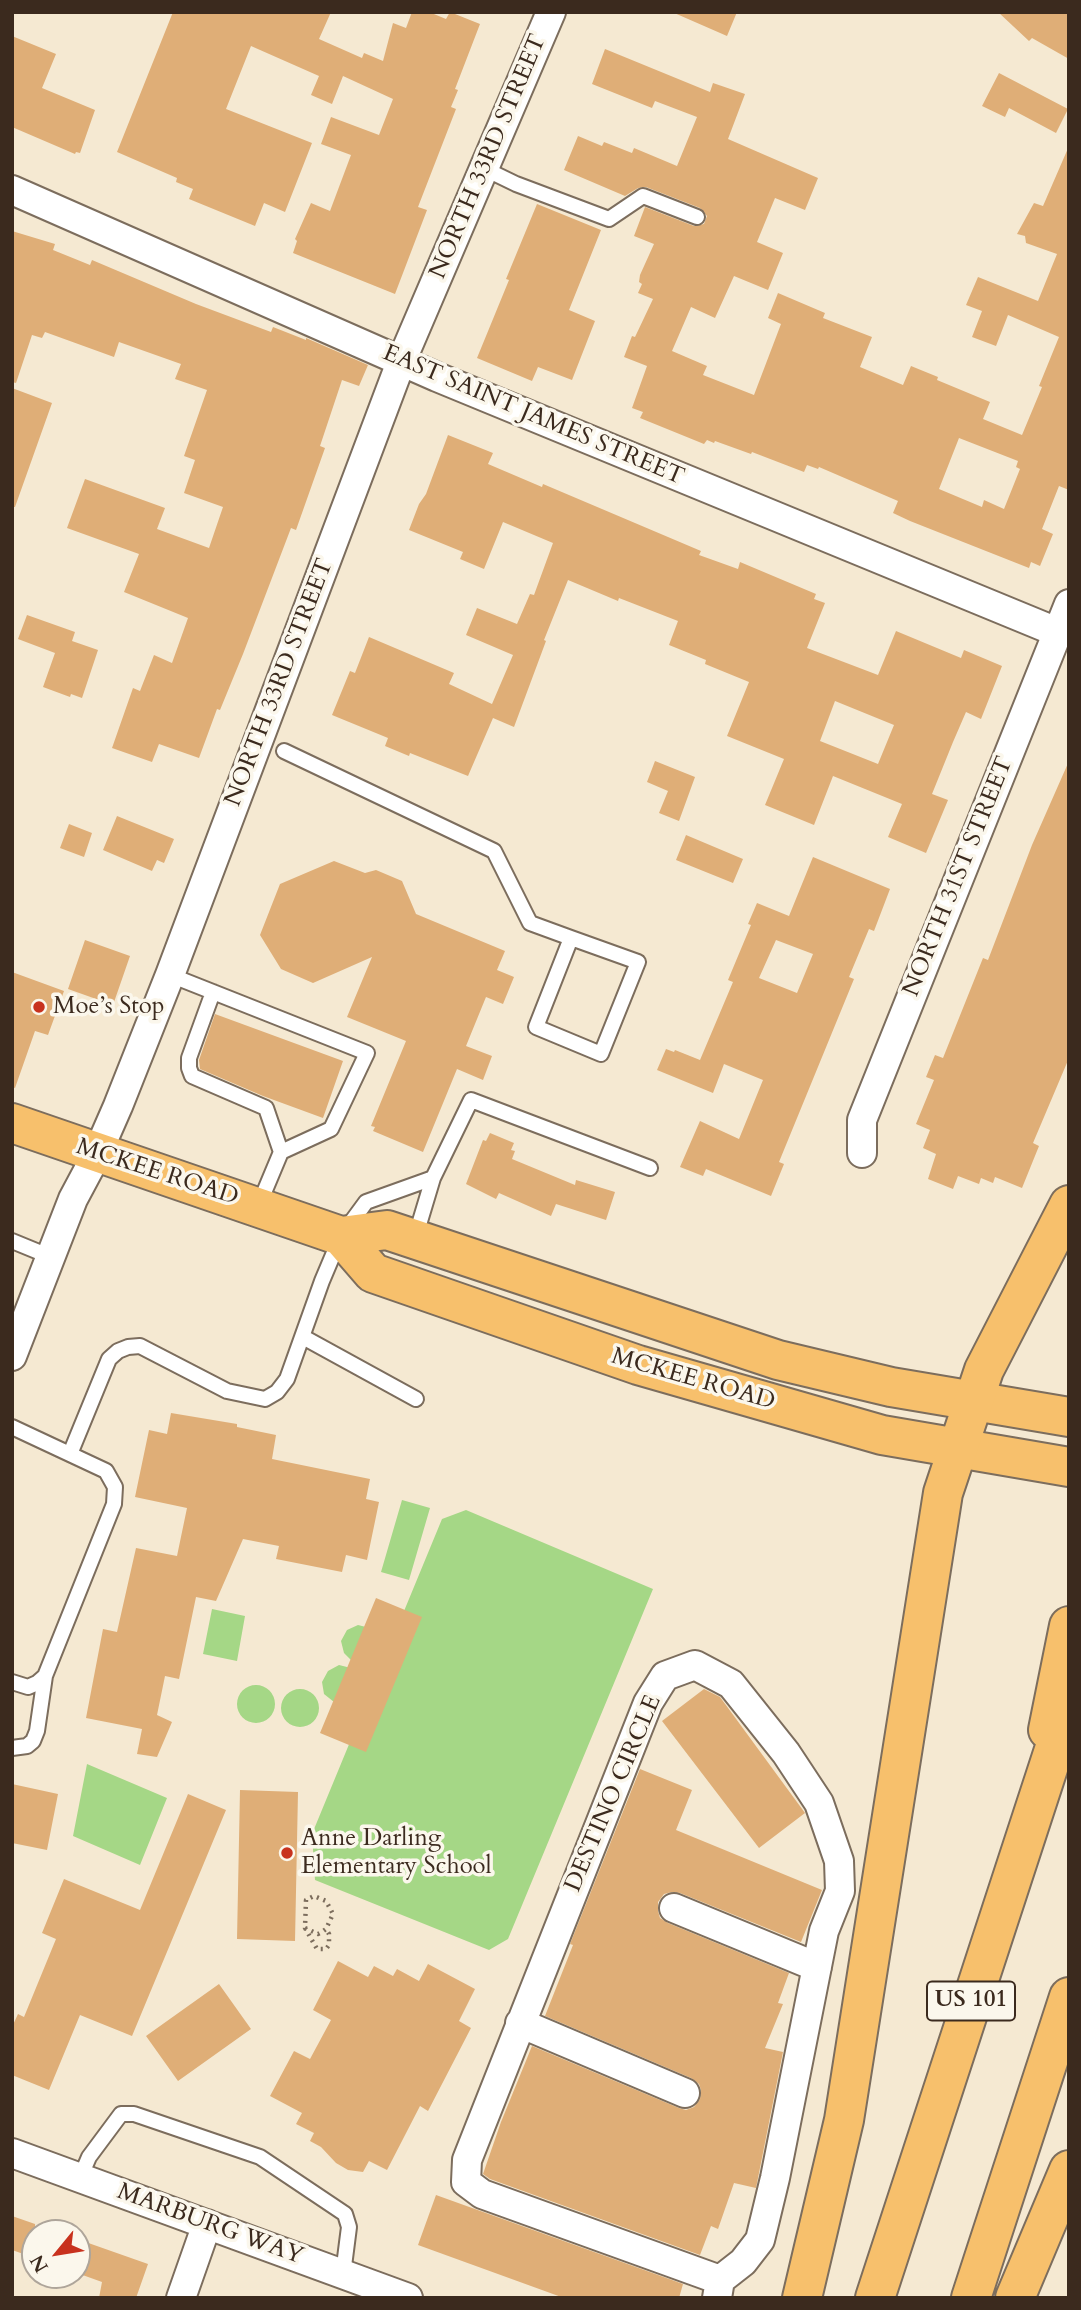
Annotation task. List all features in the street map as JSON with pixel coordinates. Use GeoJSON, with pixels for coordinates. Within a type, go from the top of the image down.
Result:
{"type":"FeatureCollection","features":[{"type":"Feature","properties":{"kind":"main road","name":"MCKEE ROAD"},"geometry":{"type":"LineString","coordinates":[[12,1124],[341,1236],[387,1230],[778,1360],[891,1387],[1061,1416]]}},
{"type":"Feature","properties":{"kind":"main road"},"geometry":{"type":"LineString","coordinates":[[802,2298],[844,2120],[943,1493],[984,1370],[1069,1205]]}},
{"type":"Feature","properties":{"kind":"main road","name":"MCKEE ROAD"},"geometry":{"type":"LineString","coordinates":[[341,1236],[373,1273],[638,1365],[882,1435],[1053,1465]]}},
{"type":"Feature","properties":{"kind":"main road"},"geometry":{"type":"LineString","coordinates":[[1030,1819],[1069,1626]]}},
{"type":"Feature","properties":{"kind":"main road","name":"US 101"},"geometry":{"type":"LineString","coordinates":[[875,2298],[1069,1704]]}},
{"type":"Feature","properties":{"kind":"main road"},"geometry":{"type":"LineString","coordinates":[[971,2298],[1069,1997]]}},
{"type":"Feature","properties":{"kind":"main road"},"geometry":{"type":"LineString","coordinates":[[1015,2298],[1069,2169]]}},
{"type":"Feature","properties":{"kind":"street","name":"NORTH 33RD STREET"},"geometry":{"type":"LineString","coordinates":[[12,1356],[73,1199],[97,1154],[170,975],[401,362],[551,12]]}},
{"type":"Feature","properties":{"kind":"street","name":"EAST SAINT JAMES STREET"},"geometry":{"type":"LineString","coordinates":[[12,190],[401,362],[1057,632]]}},
{"type":"Feature","properties":{"kind":"street","name":"NORTH 31ST STREET"},"geometry":{"type":"LineString","coordinates":[[862,1153],[862,1120],[1069,604]]}},
{"type":"Feature","properties":{"kind":"street","name":"DESTINO CIRCLE"},"geometry":{"type":"LineString","coordinates":[[695,1665],[731,1684],[786,1753],[818,1802],[839,1861],[840,1891],[824,1931],[775,2178],[760,2240],[719,2289],[482,2194],[466,2182],[467,2160],[520,2023],[648,1703],[665,1676],[695,1665]]}},
{"type":"Feature","properties":{"kind":"street"},"geometry":{"type":"LineString","coordinates":[[674,1908],[817,1967]]}},
{"type":"Feature","properties":{"kind":"street"},"geometry":{"type":"LineString","coordinates":[[520,2023],[685,2093]]}},
{"type":"Feature","properties":{"kind":"street","name":"MARBURG WAY"},"geometry":{"type":"LineString","coordinates":[[12,2153],[408,2298]]}},
{"type":"Feature","properties":{"kind":"street"},"geometry":{"type":"LineString","coordinates":[[181,2298],[207,2224]]}},
{"type":"Feature","properties":{"kind":"lane"},"geometry":{"type":"LineString","coordinates":[[483,168],[516,184],[609,219],[643,196],[697,217]]}},
{"type":"Feature","properties":{"kind":"lane"},"geometry":{"type":"LineString","coordinates":[[284,751],[494,851],[530,923],[638,962],[601,1054],[536,1027],[571,938]]}},
{"type":"Feature","properties":{"kind":"lane"},"geometry":{"type":"LineString","coordinates":[[170,975],[367,1053],[331,1129],[281,1152]]}},
{"type":"Feature","properties":{"kind":"lane"},"geometry":{"type":"LineString","coordinates":[[213,992],[189,1058],[189,1068],[192,1076],[266,1108],[281,1152],[258,1207]]}},
{"type":"Feature","properties":{"kind":"lane"},"geometry":{"type":"LineString","coordinates":[[415,1239],[433,1178],[471,1100],[650,1168]]}},
{"type":"Feature","properties":{"kind":"lane"},"geometry":{"type":"LineString","coordinates":[[69,1454],[109,1359],[118,1351],[140,1346],[227,1391],[265,1399],[277,1392],[287,1379],[321,1280],[341,1236],[366,1202],[433,1178]]}},
{"type":"Feature","properties":{"kind":"lane"},"geometry":{"type":"LineString","coordinates":[[12,1241],[51,1257]]}},
{"type":"Feature","properties":{"kind":"lane"},"geometry":{"type":"LineString","coordinates":[[303,1336],[416,1399]]}},
{"type":"Feature","properties":{"kind":"lane"},"geometry":{"type":"LineString","coordinates":[[12,1427],[106,1471],[115,1487],[114,1504],[45,1675],[37,1731],[33,1741],[27,1746],[12,1748]]}},
{"type":"Feature","properties":{"kind":"lane"},"geometry":{"type":"LineString","coordinates":[[12,1682],[27,1687],[37,1683],[45,1675]]}},
{"type":"Feature","properties":{"kind":"lane"},"geometry":{"type":"LineString","coordinates":[[80,2178],[89,2157],[121,2113],[134,2114],[260,2157],[345,2214],[349,2227],[343,2274]]}},
{"type":"Feature","properties":{"kind":"path"},"geometry":{"type":"LineString","coordinates":[[305,1927],[318,1934],[326,1929],[333,1914],[326,1901],[314,1896],[306,1900],[305,1927],[317,1948],[321,1950],[329,1945],[326,1929]]}},
{"type":"Feature","properties":{"kind":"green space"},"geometry":{"type":"Polygon","coordinates":[[[402,1500],[430,1508],[409,1580],[381,1572],[402,1500]]]}},
{"type":"Feature","properties":{"kind":"green space"},"geometry":{"type":"Polygon","coordinates":[[[466,1510],[653,1589],[508,1939],[489,1950],[315,1880],[312,1834],[442,1519],[466,1510]]]}},
{"type":"Feature","properties":{"kind":"green space"},"geometry":{"type":"Polygon","coordinates":[[[212,1609],[245,1616],[237,1661],[203,1654],[212,1609]]]}},
{"type":"Feature","properties":{"kind":"green space"},"geometry":{"type":"Polygon","coordinates":[[[358,1625],[370,1628],[353,1662],[344,1653],[341,1641],[347,1630],[358,1625]]]}},
{"type":"Feature","properties":{"kind":"green space"},"geometry":{"type":"Polygon","coordinates":[[[339,1665],[351,1668],[334,1702],[324,1694],[322,1682],[328,1671],[339,1665]]]}},
{"type":"Feature","properties":{"kind":"green space"},"geometry":{"type":"Polygon","coordinates":[[[256,1685],[269,1691],[275,1704],[269,1717],[256,1723],[243,1717],[237,1704],[243,1691],[256,1685]]]}},
{"type":"Feature","properties":{"kind":"green space"},"geometry":{"type":"Polygon","coordinates":[[[300,1689],[313,1695],[319,1708],[313,1721],[300,1727],[287,1721],[281,1708],[287,1695],[300,1689]]]}},
{"type":"Feature","properties":{"kind":"green space"},"geometry":{"type":"Polygon","coordinates":[[[87,1764],[167,1798],[140,1865],[73,1836],[87,1764]]]}},
{"type":"Feature","properties":{"kind":"building"},"geometry":{"type":"Polygon","coordinates":[[[173,12],[331,12],[319,39],[362,58],[364,53],[383,61],[393,23],[406,28],[412,12],[429,12],[446,19],[450,12],[480,24],[455,89],[458,90],[451,107],[456,109],[418,207],[427,210],[395,294],[293,253],[297,241],[295,239],[311,203],[330,211],[351,155],[321,144],[331,117],[379,135],[393,99],[343,76],[332,104],[311,95],[319,76],[251,46],[226,109],[312,143],[285,212],[264,203],[255,226],[189,199],[193,189],[176,182],[177,178],[117,152],[173,12]]]}},
{"type":"Feature","properties":{"kind":"building"},"geometry":{"type":"Polygon","coordinates":[[[672,12],[737,12],[727,36],[672,12]]]}},
{"type":"Feature","properties":{"kind":"building"},"geometry":{"type":"Polygon","coordinates":[[[998,12],[1069,12],[1069,59],[1032,38],[1029,41],[998,12]]]}},
{"type":"Feature","properties":{"kind":"building"},"geometry":{"type":"Polygon","coordinates":[[[12,36],[56,54],[42,88],[95,110],[80,153],[75,154],[12,127],[12,36]]]}},
{"type":"Feature","properties":{"kind":"building"},"geometry":{"type":"Polygon","coordinates":[[[605,49],[710,92],[713,83],[745,94],[728,139],[818,178],[805,210],[775,198],[757,242],[783,253],[768,290],[734,276],[715,318],[691,307],[672,351],[707,366],[703,375],[754,395],[781,324],[768,318],[778,293],[825,313],[823,318],[872,337],[860,367],[903,385],[911,366],[938,377],[937,380],[990,402],[983,419],[1022,435],[1059,337],[1008,315],[996,346],[972,337],[982,311],[966,305],[978,277],[1038,301],[1057,254],[1026,243],[1025,236],[1017,234],[1034,203],[1043,206],[1069,146],[1069,490],[1059,486],[1042,529],[1053,534],[1040,566],[1031,562],[1029,568],[910,521],[893,513],[898,501],[819,467],[818,469],[807,465],[804,472],[715,441],[714,443],[707,440],[704,444],[640,418],[643,412],[632,408],[647,366],[624,357],[632,336],[635,337],[653,299],[638,293],[642,284],[639,282],[640,275],[654,244],[634,236],[645,207],[694,226],[704,224],[707,216],[700,208],[646,187],[638,188],[625,196],[564,170],[578,136],[602,146],[604,142],[632,153],[634,148],[677,166],[697,117],[655,101],[652,108],[592,84],[605,49]],[[959,438],[939,489],[982,507],[984,500],[1004,509],[1020,469],[1016,467],[1018,461],[959,438]]]}},
{"type":"Feature","properties":{"kind":"building"},"geometry":{"type":"Polygon","coordinates":[[[999,73],[1068,109],[1056,133],[1009,108],[1005,117],[982,106],[999,73]]]}},
{"type":"Feature","properties":{"kind":"building"},"geometry":{"type":"Polygon","coordinates":[[[537,204],[601,230],[569,310],[595,321],[572,380],[538,367],[532,381],[477,358],[537,204]]]}},
{"type":"Feature","properties":{"kind":"building"},"geometry":{"type":"Polygon","coordinates":[[[12,231],[55,244],[53,250],[90,265],[92,260],[196,304],[271,332],[273,327],[306,338],[368,365],[359,386],[342,380],[320,446],[325,448],[296,530],[291,528],[243,654],[220,710],[217,709],[199,758],[159,744],[152,762],[112,748],[133,688],[140,691],[154,655],[172,663],[188,618],[124,592],[139,554],[67,528],[85,479],[165,508],[157,529],[209,548],[223,507],[184,493],[195,460],[184,456],[207,390],[175,379],[181,364],[119,342],[114,357],[45,332],[42,338],[32,335],[16,383],[12,382],[12,231]]]}},
{"type":"Feature","properties":{"kind":"building"},"geometry":{"type":"Polygon","coordinates":[[[12,388],[52,403],[15,507],[12,507],[12,388]]]}},
{"type":"Feature","properties":{"kind":"building"},"geometry":{"type":"Polygon","coordinates":[[[448,435],[493,453],[488,464],[542,487],[543,484],[701,551],[699,555],[738,569],[740,562],[816,594],[814,599],[825,603],[807,648],[878,675],[896,631],[961,658],[964,650],[1002,666],[981,719],[966,712],[953,742],[932,794],[948,800],[926,853],[888,837],[902,804],[833,776],[814,825],[765,805],[784,759],[727,736],[749,682],[705,664],[706,660],[669,645],[678,621],[619,598],[618,601],[568,580],[514,727],[493,718],[468,776],[385,746],[388,738],[332,715],[350,671],[355,673],[369,637],[454,673],[449,684],[492,704],[513,655],[466,635],[477,608],[517,624],[530,594],[534,595],[553,543],[503,522],[484,569],[460,559],[463,552],[409,530],[448,435]],[[835,701],[820,741],[878,764],[894,725],[835,701]]]}},
{"type":"Feature","properties":{"kind":"building"},"geometry":{"type":"Polygon","coordinates":[[[27,615],[75,632],[72,641],[98,650],[82,698],[71,694],[70,697],[43,687],[55,653],[18,639],[27,615]]]}},
{"type":"Feature","properties":{"kind":"building"},"geometry":{"type":"Polygon","coordinates":[[[655,761],[695,777],[679,821],[659,813],[668,791],[647,782],[655,761]]]}},
{"type":"Feature","properties":{"kind":"building"},"geometry":{"type":"Polygon","coordinates":[[[1069,761],[1069,1058],[1033,1143],[1039,1146],[1022,1188],[995,1177],[993,1183],[981,1178],[979,1184],[958,1176],[953,1189],[928,1179],[936,1154],[923,1148],[930,1130],[916,1124],[934,1080],[926,1077],[935,1055],[943,1058],[983,958],[988,960],[1032,845],[1069,761]]]}},
{"type":"Feature","properties":{"kind":"building"},"geometry":{"type":"Polygon","coordinates":[[[117,816],[174,839],[164,863],[157,860],[152,871],[103,850],[117,816]]]}},
{"type":"Feature","properties":{"kind":"building"},"geometry":{"type":"Polygon","coordinates":[[[69,824],[92,833],[84,857],[60,848],[69,824]]]}},
{"type":"Feature","properties":{"kind":"building"},"geometry":{"type":"Polygon","coordinates":[[[686,835],[743,859],[733,883],[676,860],[686,835]]]}},
{"type":"Feature","properties":{"kind":"building"},"geometry":{"type":"Polygon","coordinates":[[[813,857],[890,889],[874,931],[869,929],[849,977],[854,979],[779,1162],[784,1164],[771,1196],[706,1169],[703,1176],[680,1167],[700,1121],[739,1139],[763,1080],[724,1064],[713,1093],[657,1070],[666,1049],[700,1060],[733,982],[728,980],[751,925],[748,924],[757,903],[789,916],[813,857]],[[776,940],[759,978],[797,993],[813,954],[776,940]]]}},
{"type":"Feature","properties":{"kind":"building"},"geometry":{"type":"Polygon","coordinates":[[[334,861],[365,873],[376,870],[402,881],[416,914],[505,951],[497,970],[514,977],[503,1004],[486,997],[466,1046],[492,1056],[483,1080],[457,1069],[423,1152],[373,1131],[375,1127],[371,1126],[406,1041],[347,1017],[372,957],[313,983],[281,969],[260,935],[280,884],[334,861]]]}},
{"type":"Feature","properties":{"kind":"building"},"geometry":{"type":"Polygon","coordinates":[[[85,940],[130,956],[113,1005],[68,989],[85,940]]]}},
{"type":"Feature","properties":{"kind":"building"},"geometry":{"type":"Polygon","coordinates":[[[12,972],[64,991],[48,1035],[35,1031],[15,1088],[12,1087],[12,972]]]}},
{"type":"Feature","properties":{"kind":"building"},"geometry":{"type":"Polygon","coordinates":[[[215,1014],[343,1061],[323,1118],[200,1069],[199,1060],[215,1014]]]}},
{"type":"Feature","properties":{"kind":"building"},"geometry":{"type":"Polygon","coordinates":[[[490,1133],[514,1143],[511,1150],[515,1151],[512,1159],[575,1185],[576,1180],[615,1192],[606,1220],[556,1204],[551,1216],[499,1193],[496,1199],[466,1184],[483,1140],[486,1141],[490,1133]]]}},
{"type":"Feature","properties":{"kind":"building"},"geometry":{"type":"Polygon","coordinates":[[[171,1413],[237,1424],[237,1427],[276,1435],[272,1459],[370,1479],[366,1499],[379,1502],[367,1560],[346,1555],[342,1572],[276,1559],[279,1546],[243,1539],[216,1601],[196,1597],[179,1679],[165,1676],[157,1715],[172,1722],[157,1757],[137,1754],[142,1729],[86,1718],[103,1629],[117,1632],[136,1548],[177,1556],[187,1508],[135,1497],[149,1430],[167,1434],[171,1413]]]}},
{"type":"Feature","properties":{"kind":"building"},"geometry":{"type":"Polygon","coordinates":[[[376,1598],[422,1617],[366,1752],[320,1733],[376,1598]]]}},
{"type":"Feature","properties":{"kind":"building"},"geometry":{"type":"Polygon","coordinates":[[[704,1689],[720,1697],[805,1813],[759,1848],[662,1721],[704,1689]]]}},
{"type":"Feature","properties":{"kind":"building"},"geometry":{"type":"Polygon","coordinates":[[[640,1769],[692,1790],[676,1830],[822,1890],[801,1942],[680,1893],[664,1894],[658,1902],[660,1918],[668,1923],[789,1973],[778,2003],[783,2004],[765,2048],[783,2052],[756,2188],[734,2183],[718,2229],[711,2226],[700,2255],[490,2179],[483,2174],[532,2046],[679,2108],[686,2110],[694,2107],[700,2099],[699,2084],[691,2078],[545,2016],[573,1945],[570,1944],[640,1769]]]}},
{"type":"Feature","properties":{"kind":"building"},"geometry":{"type":"Polygon","coordinates":[[[12,1784],[58,1794],[47,1850],[12,1843],[12,1784]]]}},
{"type":"Feature","properties":{"kind":"building"},"geometry":{"type":"Polygon","coordinates":[[[240,1790],[298,1792],[295,1941],[237,1939],[240,1790]]]}},
{"type":"Feature","properties":{"kind":"building"},"geometry":{"type":"Polygon","coordinates":[[[188,1794],[226,1810],[132,2036],[80,2015],[49,2090],[12,2075],[12,2027],[18,2014],[24,2017],[56,1939],[42,1933],[64,1879],[140,1910],[188,1794]]]}},
{"type":"Feature","properties":{"kind":"building"},"geometry":{"type":"Polygon","coordinates":[[[338,1961],[368,1977],[374,1966],[393,1976],[397,1969],[419,1981],[428,1964],[475,1989],[459,2021],[471,2028],[428,2111],[420,2106],[387,2170],[369,2161],[363,2172],[348,2170],[336,2163],[321,2147],[310,2141],[314,2133],[296,2124],[302,2113],[270,2096],[294,2051],[310,2059],[331,2020],[313,2010],[338,1961]]]}},
{"type":"Feature","properties":{"kind":"building"},"geometry":{"type":"Polygon","coordinates":[[[219,1984],[251,2029],[178,2081],[146,2036],[219,1984]]]}},
{"type":"Feature","properties":{"kind":"building"},"geometry":{"type":"Polygon","coordinates":[[[436,2195],[683,2284],[679,2298],[564,2298],[418,2245],[436,2195]]]}},
{"type":"Feature","properties":{"kind":"building"},"geometry":{"type":"Polygon","coordinates":[[[12,2216],[21,2219],[21,2253],[12,2250],[12,2216]]]}},
{"type":"Feature","properties":{"kind":"building"},"geometry":{"type":"Polygon","coordinates":[[[91,2244],[148,2264],[136,2298],[99,2298],[102,2282],[91,2278],[91,2244]]]}},
{"type":"Feature","properties":{"kind":"place","name":"Moe’s Stop"},"geometry":{"type":"Point","coordinates":[39,1007]}},
{"type":"Feature","properties":{"kind":"place","name":"Anne Darling Elementary School"},"geometry":{"type":"Point","coordinates":[287,1853]}}]}
